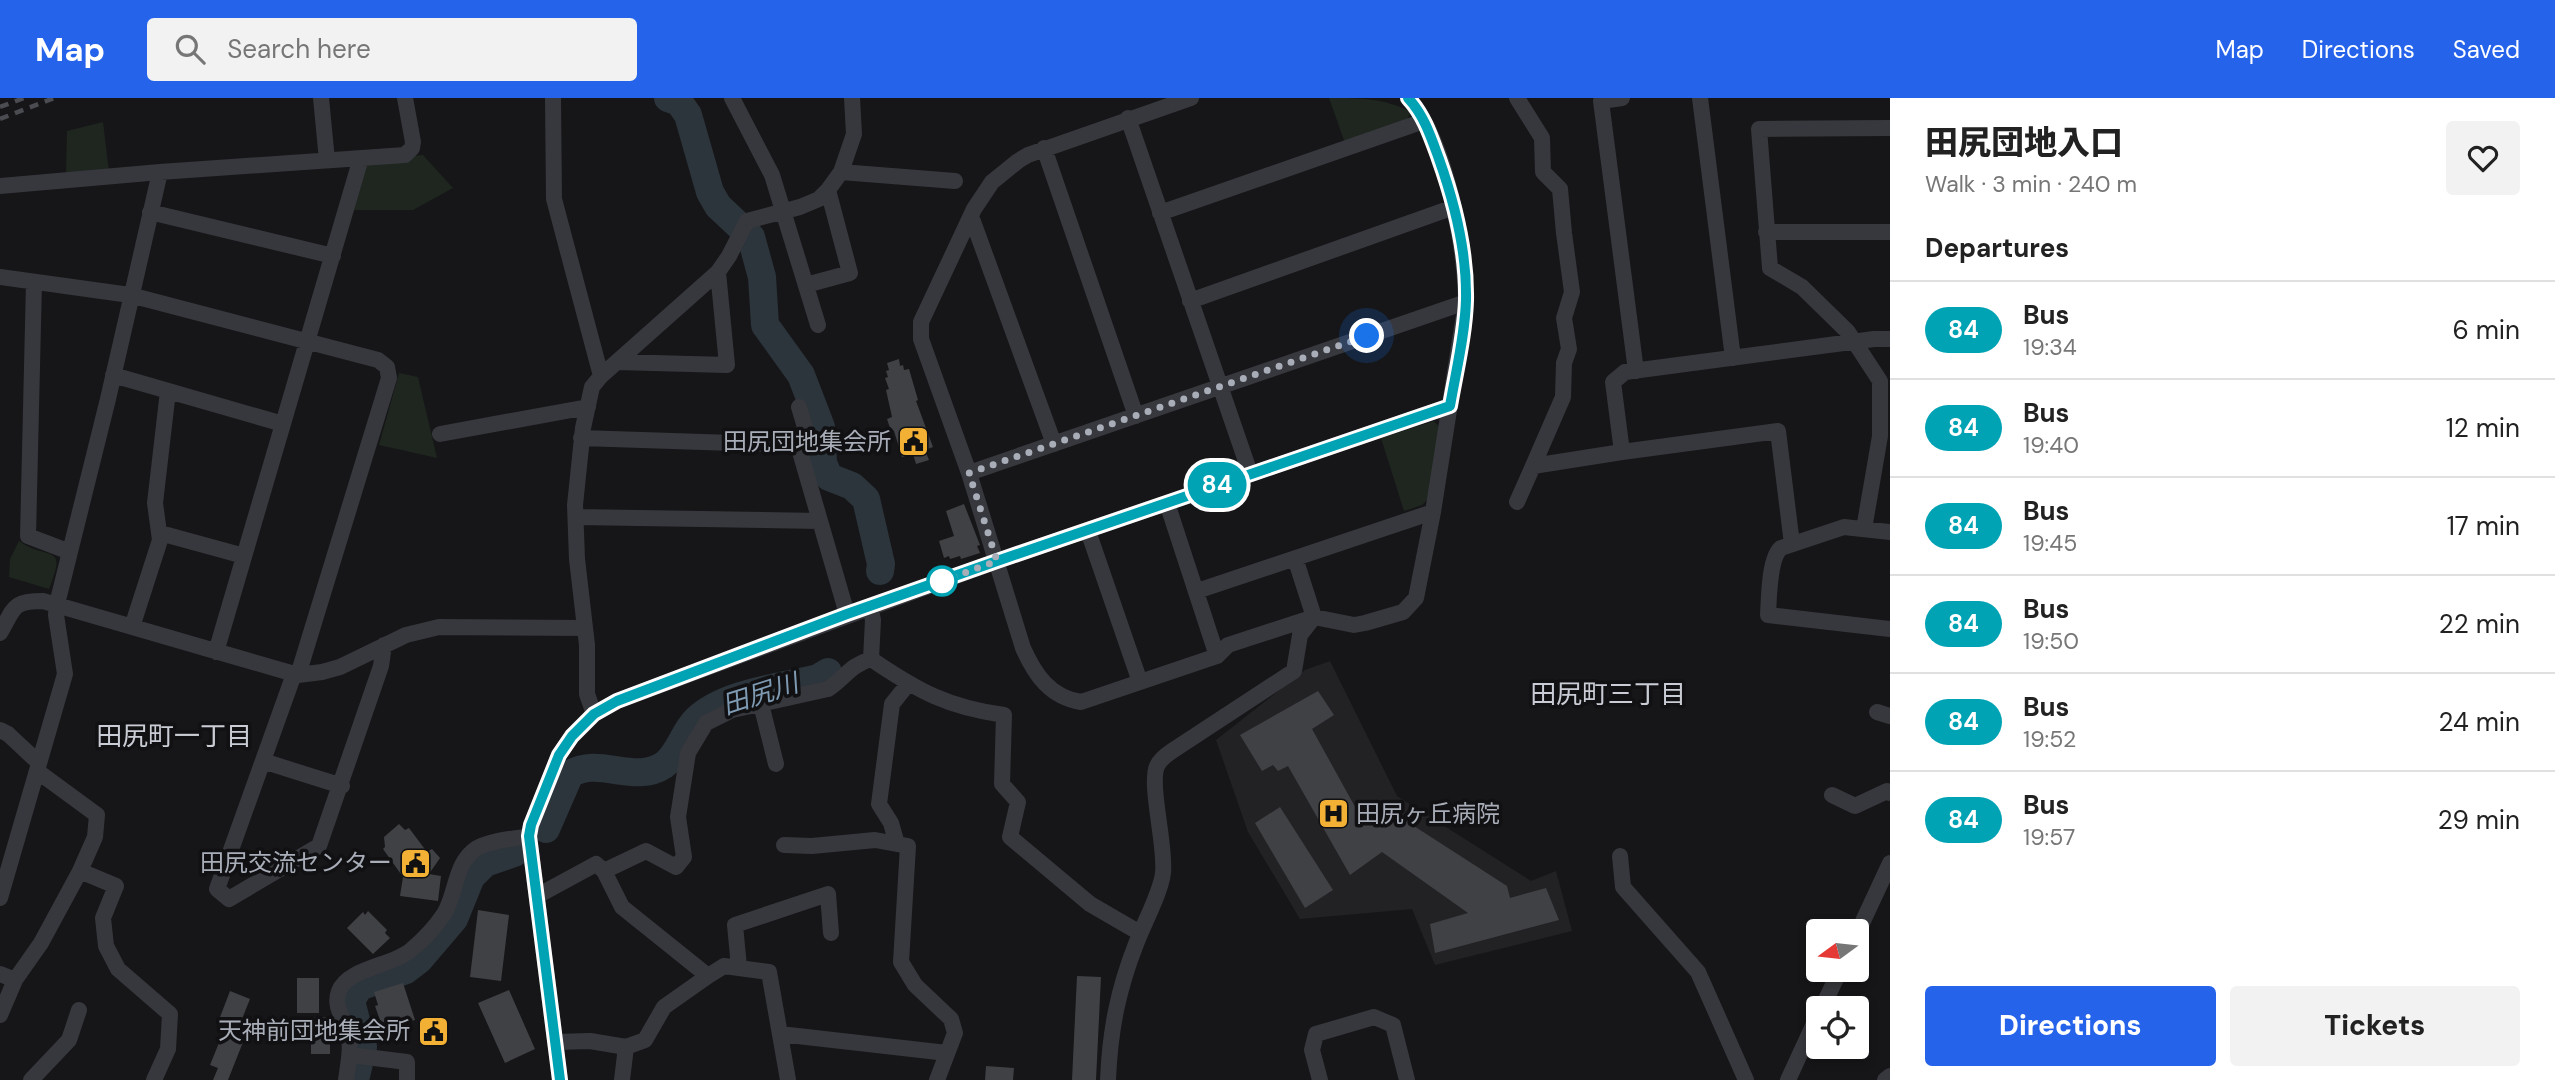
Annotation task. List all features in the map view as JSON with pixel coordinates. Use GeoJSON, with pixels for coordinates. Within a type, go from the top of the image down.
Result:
{"type":"FeatureCollection","features":[{"type":"Feature","properties":{"kind":"street"},"geometry":{"type":"LineString","coordinates":[[321,98],[327,160]]}},
{"type":"Feature","properties":{"kind":"street"},"geometry":{"type":"LineString","coordinates":[[0,186],[405,155],[410,152],[413,142],[405,98]]}},
{"type":"Feature","properties":{"kind":"street"},"geometry":{"type":"LineString","coordinates":[[553,98],[554,199],[601,376]]}},
{"type":"Feature","properties":{"kind":"street"},"geometry":{"type":"LineString","coordinates":[[732,98],[772,176],[818,325]]}},
{"type":"Feature","properties":{"kind":"street"},"geometry":{"type":"LineString","coordinates":[[594,714],[587,694],[576,517],[581,438],[593,387],[601,376],[666,316],[718,272],[730,256],[744,227],[819,199],[828,190],[841,172],[854,134],[852,98]]}},
{"type":"Feature","properties":{"kind":"street"},"geometry":{"type":"LineString","coordinates":[[1191,98],[1044,148],[1018,161],[1000,175],[982,195],[971,216],[919,330],[969,473],[1023,648],[1033,672],[1068,699],[1081,702],[1217,656],[1228,645],[1314,617],[1354,625],[1403,612],[1416,598],[1433,512],[1466,302],[1465,275],[1454,207],[1424,121],[1408,98]]}},
{"type":"Feature","properties":{"kind":"street"},"geometry":{"type":"LineString","coordinates":[[1517,98],[1542,138],[1543,172],[1560,189],[1563,233],[1572,292],[1564,317],[1570,349],[1564,363],[1563,397],[1517,502]]}},
{"type":"Feature","properties":{"kind":"street"},"geometry":{"type":"LineString","coordinates":[[1622,98],[1601,101],[1636,371]]}},
{"type":"Feature","properties":{"kind":"street"},"geometry":{"type":"LineString","coordinates":[[1700,98],[1733,358]]}},
{"type":"Feature","properties":{"kind":"street"},"geometry":{"type":"LineString","coordinates":[[1128,118],[1250,474]]}},
{"type":"Feature","properties":{"kind":"street"},"geometry":{"type":"LineString","coordinates":[[1160,213],[1424,121]]}},
{"type":"Feature","properties":{"kind":"street"},"geometry":{"type":"LineString","coordinates":[[1864,529],[1885,436],[1880,381],[1848,332],[1802,287],[1770,268],[1759,129],[1890,128]]}},
{"type":"Feature","properties":{"kind":"street"},"geometry":{"type":"LineString","coordinates":[[1044,148],[1136,416]]}},
{"type":"Feature","properties":{"kind":"street"},"geometry":{"type":"LineString","coordinates":[[216,652],[361,158]]}},
{"type":"Feature","properties":{"kind":"street"},"geometry":{"type":"LineString","coordinates":[[0,898],[65,674],[56,615],[57,604],[159,172]]}},
{"type":"Feature","properties":{"kind":"street"},"geometry":{"type":"LineString","coordinates":[[841,172],[955,181]]}},
{"type":"Feature","properties":{"kind":"street"},"geometry":{"type":"LineString","coordinates":[[806,285],[850,273],[828,190]]}},
{"type":"Feature","properties":{"kind":"street"},"geometry":{"type":"LineString","coordinates":[[1190,301],[1454,207]]}},
{"type":"Feature","properties":{"kind":"street"},"geometry":{"type":"LineString","coordinates":[[150,212],[332,256]]}},
{"type":"Feature","properties":{"kind":"street"},"geometry":{"type":"LineString","coordinates":[[971,216],[1054,444]]}},
{"type":"Feature","properties":{"kind":"street"},"geometry":{"type":"LineString","coordinates":[[1766,232],[1890,232]]}},
{"type":"Feature","properties":{"kind":"street"},"geometry":{"type":"LineString","coordinates":[[617,362],[727,365],[718,272]]}},
{"type":"Feature","properties":{"kind":"street"},"geometry":{"type":"LineString","coordinates":[[0,277],[130,295],[378,360],[387,367],[389,378],[296,675],[217,889],[229,899],[317,849],[342,786],[382,666],[384,645]]}},
{"type":"Feature","properties":{"kind":"street"},"geometry":{"type":"LineString","coordinates":[[34,282],[28,536],[70,552]]}},
{"type":"Feature","properties":{"kind":"street"},"geometry":{"type":"LineString","coordinates":[[969,473],[1466,302]]}},
{"type":"Feature","properties":{"kind":"street"},"geometry":{"type":"LineString","coordinates":[[1622,452],[1613,382],[1625,372],[1890,339]]}},
{"type":"Feature","properties":{"kind":"street"},"geometry":{"type":"LineString","coordinates":[[113,375],[283,424]]}},
{"type":"Feature","properties":{"kind":"street"},"geometry":{"type":"LineString","coordinates":[[132,626],[160,540],[155,503],[168,391]]}},
{"type":"Feature","properties":{"kind":"street"},"geometry":{"type":"LineString","coordinates":[[560,1080],[529,836],[559,755],[581,724],[594,714],[637,692],[847,614],[1450,406]]}},
{"type":"Feature","properties":{"kind":"street"},"geometry":{"type":"LineString","coordinates":[[440,434],[588,407]]}},
{"type":"Feature","properties":{"kind":"street"},"geometry":{"type":"LineString","coordinates":[[799,407],[810,444],[800,453]]}},
{"type":"Feature","properties":{"kind":"street"},"geometry":{"type":"LineString","coordinates":[[1533,466],[1778,431],[1792,544]]}},
{"type":"Feature","properties":{"kind":"street"},"geometry":{"type":"LineString","coordinates":[[581,438],[798,445],[847,614]]}},
{"type":"Feature","properties":{"kind":"street"},"geometry":{"type":"LineString","coordinates":[[1167,503],[1217,656]]}},
{"type":"Feature","properties":{"kind":"street"},"geometry":{"type":"LineString","coordinates":[[1197,591],[1433,512]]}},
{"type":"Feature","properties":{"kind":"street"},"geometry":{"type":"LineString","coordinates":[[576,517],[820,522]]}},
{"type":"Feature","properties":{"kind":"street"},"geometry":{"type":"LineString","coordinates":[[1890,531],[1843,527],[1777,551],[1768,615],[1890,629]]}},
{"type":"Feature","properties":{"kind":"street"},"geometry":{"type":"LineString","coordinates":[[1088,531],[1140,682]]}},
{"type":"Feature","properties":{"kind":"street"},"geometry":{"type":"LineString","coordinates":[[160,533],[244,556]]}},
{"type":"Feature","properties":{"kind":"street"},"geometry":{"type":"LineString","coordinates":[[1295,558],[1314,617]]}},
{"type":"Feature","properties":{"kind":"street"},"geometry":{"type":"LineString","coordinates":[[0,632],[15,606],[43,601],[296,675],[340,667],[406,635],[439,627],[585,628]]}},
{"type":"Feature","properties":{"kind":"street"},"geometry":{"type":"LineString","coordinates":[[870,607],[873,620],[871,659]]}},
{"type":"Feature","properties":{"kind":"street"},"geometry":{"type":"LineString","coordinates":[[1108,1080],[1111,1030],[1116,1003],[1163,874],[1163,840],[1155,780],[1158,764],[1172,751],[1291,674],[1297,664],[1300,635],[1314,617]]}},
{"type":"Feature","properties":{"kind":"street"},"geometry":{"type":"LineString","coordinates":[[871,659],[908,684],[969,710],[1004,715],[1002,784],[1018,802],[1010,837],[1090,904],[1140,933]]}},
{"type":"Feature","properties":{"kind":"street"},"geometry":{"type":"LineString","coordinates":[[604,870],[646,851],[676,867],[684,857],[678,817],[688,753],[706,723],[732,710],[828,690],[855,664],[871,659]]}},
{"type":"Feature","properties":{"kind":"street"},"geometry":{"type":"LineString","coordinates":[[897,844],[891,823],[879,804],[892,704],[908,684]]}},
{"type":"Feature","properties":{"kind":"street"},"geometry":{"type":"LineString","coordinates":[[761,704],[776,764]]}},
{"type":"Feature","properties":{"kind":"street"},"geometry":{"type":"LineString","coordinates":[[0,730],[8,734],[38,767],[97,815],[95,837],[41,943],[8,977],[0,1015]]}},
{"type":"Feature","properties":{"kind":"street"},"geometry":{"type":"LineString","coordinates":[[263,761],[342,786]]}},
{"type":"Feature","properties":{"kind":"street"},"geometry":{"type":"LineString","coordinates":[[1832,795],[1854,806],[1887,791],[1890,793]]}},
{"type":"Feature","properties":{"kind":"street"},"geometry":{"type":"LineString","coordinates":[[346,1080],[358,1056],[338,1009],[339,992],[349,977],[396,960],[413,949],[444,913],[459,871],[466,858],[477,848],[529,836]]}},
{"type":"Feature","properties":{"kind":"street"},"geometry":{"type":"LineString","coordinates":[[784,845],[812,846],[875,840],[908,846],[901,962],[915,985],[951,1019],[955,1033],[937,1080]]}},
{"type":"Feature","properties":{"kind":"street"},"geometry":{"type":"LineString","coordinates":[[1620,856],[1623,887],[1698,972],[1746,1080]]}},
{"type":"Feature","properties":{"kind":"street"},"geometry":{"type":"LineString","coordinates":[[537,896],[596,864],[604,870],[622,907],[708,976]]}},
{"type":"Feature","properties":{"kind":"street"},"geometry":{"type":"LineString","coordinates":[[1864,919],[1889,866]]}},
{"type":"Feature","properties":{"kind":"street"},"geometry":{"type":"LineString","coordinates":[[80,871],[117,886],[103,918],[106,946],[118,969],[170,1014],[168,1049],[154,1080]]}},
{"type":"Feature","properties":{"kind":"street"},"geometry":{"type":"LineString","coordinates":[[739,967],[735,925],[828,894],[831,933]]}},
{"type":"Feature","properties":{"kind":"street"},"geometry":{"type":"LineString","coordinates":[[555,1042],[590,1041],[626,1047],[645,1041],[664,1007],[724,966],[739,967],[769,972],[788,1080]]}},
{"type":"Feature","properties":{"kind":"street"},"geometry":{"type":"LineString","coordinates":[[31,1080],[69,1040],[79,1010]]}},
{"type":"Feature","properties":{"kind":"street"},"geometry":{"type":"LineString","coordinates":[[1320,1080],[1312,1050],[1316,1034],[1374,1017],[1393,1025],[1407,1080]]}},
{"type":"Feature","properties":{"kind":"street"},"geometry":{"type":"LineString","coordinates":[[780,1034],[947,1053]]}},
{"type":"Feature","properties":{"kind":"street"},"geometry":{"type":"LineString","coordinates":[[1788,1080],[1806,1041]]}},
{"type":"Feature","properties":{"kind":"street"},"geometry":{"type":"LineString","coordinates":[[622,1080],[626,1047]]}},
{"type":"Feature","properties":{"kind":"street"},"geometry":{"type":"LineString","coordinates":[[358,1056],[407,1062],[407,1080]]}},
{"type":"Feature","properties":{"kind":"street"},"geometry":{"type":"LineString","coordinates":[[1885,1080],[1890,1076]]}},
{"type":"Feature","properties":{"kind":"shaded area"},"geometry":{"type":"Polygon","coordinates":[[[1329,98],[1372,100],[1411,112],[1407,120],[1345,143],[1329,98]]]}},
{"type":"Feature","properties":{"kind":"shaded area"},"geometry":{"type":"Polygon","coordinates":[[[103,122],[109,172],[66,176],[67,131],[103,122]]]}},
{"type":"Feature","properties":{"kind":"shaded area"},"geometry":{"type":"Polygon","coordinates":[[[423,155],[453,188],[413,210],[351,210],[363,160],[423,155]]]}},
{"type":"Feature","properties":{"kind":"shaded area"},"geometry":{"type":"Polygon","coordinates":[[[399,373],[418,377],[437,458],[379,445],[399,373]]]}},
{"type":"Feature","properties":{"kind":"shaded area"},"geometry":{"type":"Polygon","coordinates":[[[1434,421],[1440,428],[1429,498],[1422,505],[1404,511],[1381,438],[1434,421]]]}},
{"type":"Feature","properties":{"kind":"shaded area"},"geometry":{"type":"Polygon","coordinates":[[[19,541],[56,558],[49,589],[9,577],[10,559],[19,541]]]}},
{"type":"Feature","properties":{"kind":"shaded area","name":"田尻ヶ丘病院"},"geometry":{"type":"Polygon","coordinates":[[[1330,661],[1397,796],[1531,881],[1556,871],[1572,931],[1435,965],[1412,909],[1300,919],[1248,832],[1216,740],[1305,670],[1330,661]]]}},
{"type":"Feature","properties":{"kind":"building"},"geometry":{"type":"Polygon","coordinates":[[[899,359],[904,370],[909,369],[918,400],[916,401],[933,447],[925,450],[929,460],[916,464],[913,454],[902,457],[894,431],[891,431],[887,419],[892,417],[886,390],[889,389],[885,378],[888,377],[886,371],[889,370],[887,363],[899,359]]]}},
{"type":"Feature","properties":{"kind":"building"},"geometry":{"type":"Polygon","coordinates":[[[964,504],[980,545],[977,546],[980,553],[961,559],[960,556],[944,558],[939,541],[954,536],[946,511],[964,504]]]}},
{"type":"Feature","properties":{"kind":"building"},"geometry":{"type":"Polygon","coordinates":[[[1318,691],[1334,715],[1312,729],[1364,823],[1386,808],[1507,886],[1510,898],[1546,888],[1559,920],[1435,953],[1430,924],[1468,913],[1382,852],[1350,875],[1288,766],[1278,771],[1273,765],[1262,771],[1240,735],[1318,691]]]}},
{"type":"Feature","properties":{"kind":"building"},"geometry":{"type":"Polygon","coordinates":[[[1280,807],[1333,890],[1305,908],[1255,823],[1280,807]]]}},
{"type":"Feature","properties":{"kind":"building","name":"田尻交流センター"},"geometry":{"type":"Polygon","coordinates":[[[399,824],[405,830],[409,828],[427,852],[432,849],[440,858],[429,874],[441,876],[438,901],[400,896],[403,877],[383,849],[384,837],[399,824]]]}},
{"type":"Feature","properties":{"kind":"building"},"geometry":{"type":"Polygon","coordinates":[[[478,910],[509,915],[501,981],[470,977],[478,910]]]}},
{"type":"Feature","properties":{"kind":"building"},"geometry":{"type":"Polygon","coordinates":[[[368,911],[387,930],[385,933],[390,938],[373,954],[347,928],[363,912],[365,915],[368,911]]]}},
{"type":"Feature","properties":{"kind":"building"},"geometry":{"type":"Polygon","coordinates":[[[1077,976],[1101,977],[1096,1080],[1072,1080],[1077,976]]]}},
{"type":"Feature","properties":{"kind":"building"},"geometry":{"type":"Polygon","coordinates":[[[297,978],[319,978],[319,1013],[297,1013],[297,978]]]}},
{"type":"Feature","properties":{"kind":"building"},"geometry":{"type":"Polygon","coordinates":[[[403,983],[415,1020],[386,1029],[375,1006],[378,1005],[374,992],[403,983]]]}},
{"type":"Feature","properties":{"kind":"building"},"geometry":{"type":"Polygon","coordinates":[[[509,990],[535,1049],[505,1063],[478,1003],[509,990]]]}},
{"type":"Feature","properties":{"kind":"building"},"geometry":{"type":"Polygon","coordinates":[[[230,991],[250,999],[236,1034],[245,1037],[228,1080],[213,1080],[218,1068],[210,1065],[225,1028],[217,1025],[230,991]]]}},
{"type":"Feature","properties":{"kind":"building"},"geometry":{"type":"Polygon","coordinates":[[[311,1017],[330,1017],[330,1054],[311,1054],[311,1017]]]}},
{"type":"Feature","properties":{"kind":"building","name":"天神前団地集会所"},"geometry":{"type":"Polygon","coordinates":[[[421,1019],[447,1022],[444,1043],[419,1040],[421,1019]]]}},
{"type":"Feature","properties":{"kind":"building"},"geometry":{"type":"Polygon","coordinates":[[[986,1066],[1014,1068],[1013,1080],[985,1080],[986,1066]]]}},
{"type":"Feature","properties":{"kind":"waterway","name":"田尻川"},"geometry":{"type":"LineString","coordinates":[[668,98],[679,102],[688,115],[710,192],[718,206],[751,237],[762,277],[765,325],[801,375],[821,427],[823,463],[829,477],[852,486],[866,499],[881,564],[880,571]]}},
{"type":"Feature","properties":{"kind":"waterway","name":"田尻川"},"geometry":{"type":"LineString","coordinates":[[546,829],[570,774],[593,768],[629,772],[653,770],[669,760],[696,720],[721,703],[770,688],[818,678],[828,672]]}},
{"type":"Feature","properties":{"kind":"waterway","name":"田尻川"},"geometry":{"type":"LineString","coordinates":[[355,1080],[363,1047],[351,1001],[359,987],[406,970],[419,960],[454,919],[471,877],[485,863],[514,853]]}},
{"type":"Feature","properties":{"kind":"railway"},"geometry":{"type":"LineString","coordinates":[[0,107],[24,98]]}},
{"type":"Feature","properties":{"kind":"railway"},"geometry":{"type":"LineString","coordinates":[[0,119],[54,98]]}},
{"type":"Feature","properties":{"kind":"bus line","name":"84"},"geometry":{"type":"LineString","coordinates":[[560,1080],[529,836],[559,755],[581,724],[594,714],[637,692],[847,614],[1450,406],[1466,302],[1461,242],[1454,207],[1436,152],[1424,121],[1408,98]]}},
{"type":"Feature","properties":{"kind":"place","name":"田尻団地集会所"},"geometry":{"type":"Point","coordinates":[914,442]}},
{"type":"Feature","properties":{"kind":"place","name":"田尻ヶ丘病院"},"geometry":{"type":"Point","coordinates":[1333,814]}},
{"type":"Feature","properties":{"kind":"place","name":"田尻交流センター"},"geometry":{"type":"Point","coordinates":[415,863]}},
{"type":"Feature","properties":{"kind":"place","name":"天神前団地集会所"},"geometry":{"type":"Point","coordinates":[433,1031]}},
{"type":"Feature","properties":{"kind":"district","name":"田尻町三丁目"},"geometry":{"type":"Point","coordinates":[1608,694]}},
{"type":"Feature","properties":{"kind":"district","name":"田尻町一丁目"},"geometry":{"type":"Point","coordinates":[174,736]}},
{"type":"Feature","properties":{"kind":"route"},"geometry":{"type":"LineString","coordinates":[[942,581],[997,561],[969,473],[1367,336]]}}]}
